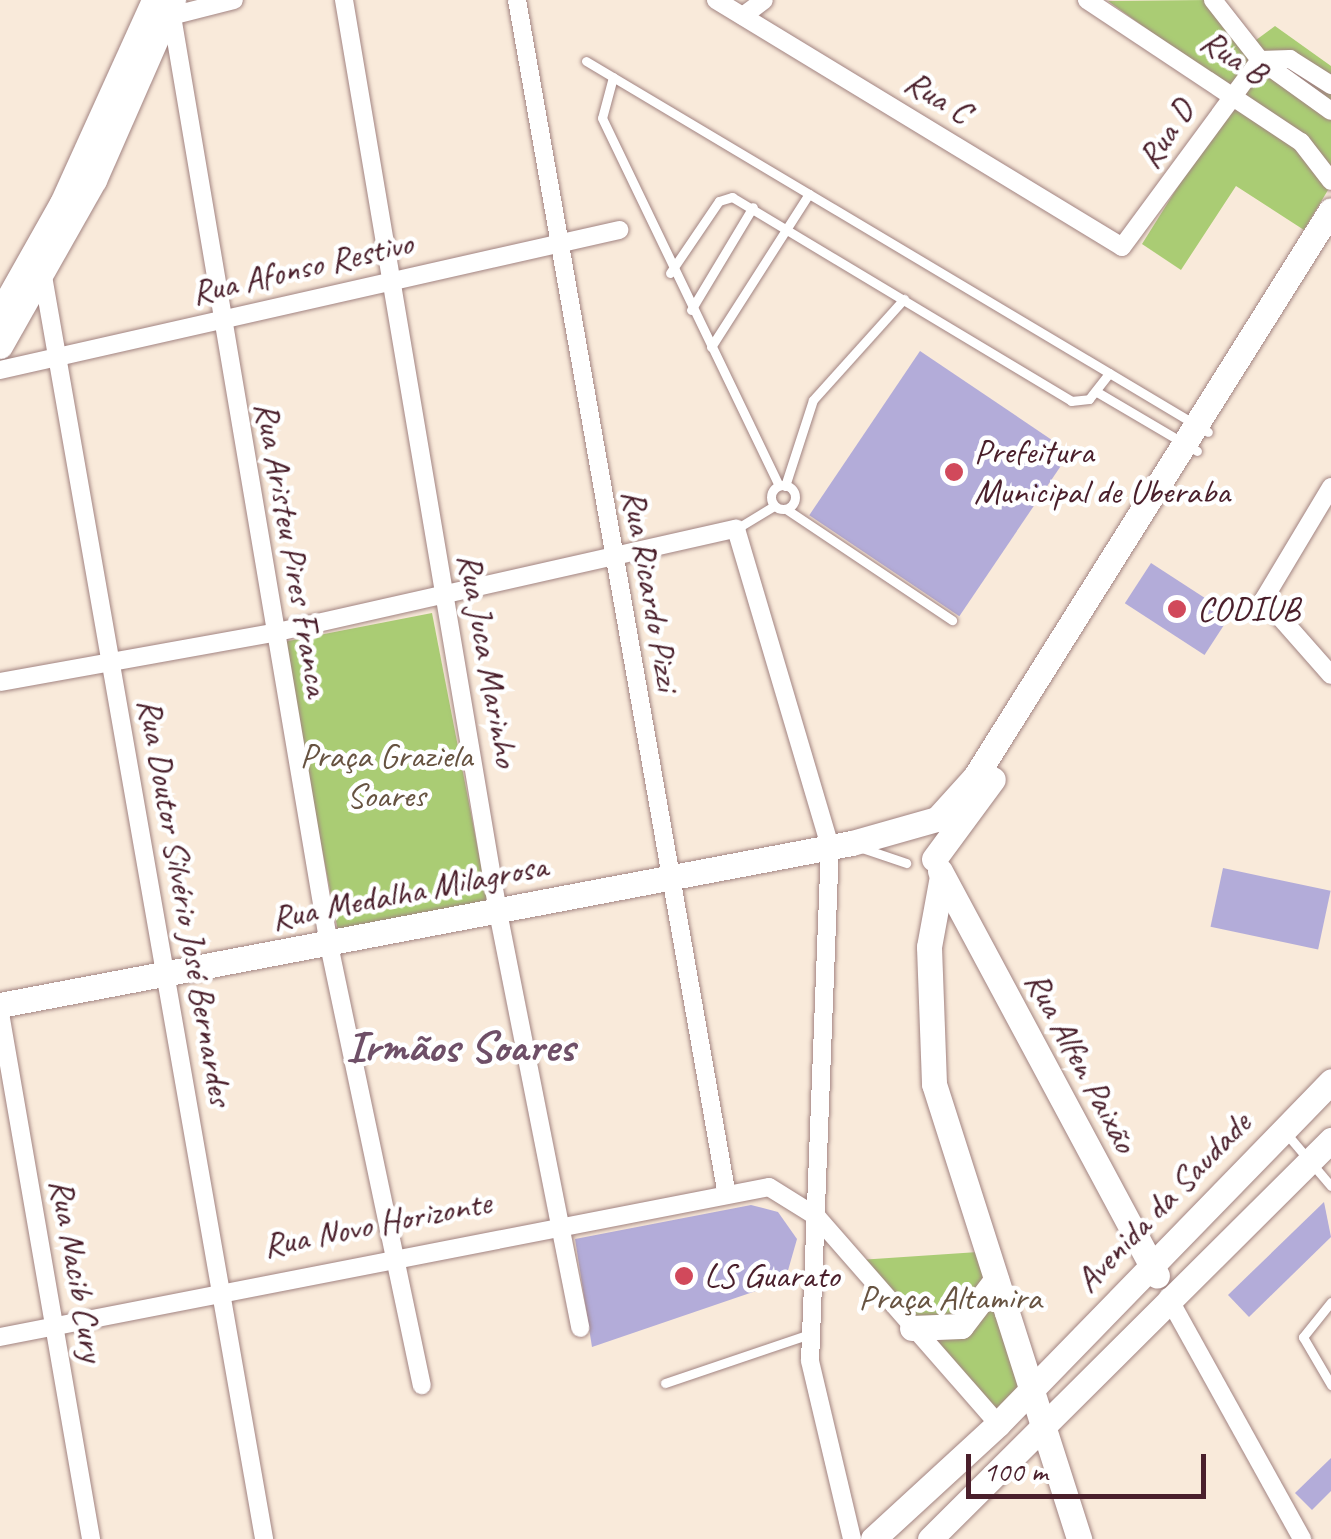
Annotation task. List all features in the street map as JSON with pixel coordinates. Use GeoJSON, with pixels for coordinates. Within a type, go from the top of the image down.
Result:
{"type":"FeatureCollection","features":[{"type":"Feature","properties":{"kind":"street"},"geometry":{"type":"LineString","coordinates":[[166,8],[234,0]]}},
{"type":"Feature","properties":{"kind":"street","name":"Rua Juca Marinho"},"geometry":{"type":"LineString","coordinates":[[344,0],[498,912],[580,1328]]}},
{"type":"Feature","properties":{"kind":"street","name":"Rua Ricardo Pizzi"},"geometry":{"type":"LineString","coordinates":[[516,0],[612,562],[726,1190]]}},
{"type":"Feature","properties":{"kind":"street","name":"Rua C"},"geometry":{"type":"LineString","coordinates":[[716,0],[1127,246]]}},
{"type":"Feature","properties":{"kind":"street"},"geometry":{"type":"LineString","coordinates":[[743,16],[764,0]]}},
{"type":"Feature","properties":{"kind":"street","name":"Rua B"},"geometry":{"type":"LineString","coordinates":[[1087,0],[1233,94],[1315,154],[1331,182]]}},
{"type":"Feature","properties":{"kind":"street"},"geometry":{"type":"LineString","coordinates":[[1213,0],[1260,60],[1331,111]]}},
{"type":"Feature","properties":{"kind":"street"},"geometry":{"type":"LineString","coordinates":[[0,346],[43,276],[166,8]]}},
{"type":"Feature","properties":{"kind":"street"},"geometry":{"type":"LineString","coordinates":[[0,313],[166,8]]}},
{"type":"Feature","properties":{"kind":"street","name":"Rua Aristeu Pires Franca"},"geometry":{"type":"LineString","coordinates":[[166,8],[329,945],[422,1385]]}},
{"type":"Feature","properties":{"kind":"street"},"geometry":{"type":"LineString","coordinates":[[1260,60],[1290,59],[1331,85]]}},
{"type":"Feature","properties":{"kind":"street","name":"Rua D"},"geometry":{"type":"LineString","coordinates":[[1127,246],[1260,60]]}},
{"type":"Feature","properties":{"kind":"street"},"geometry":{"type":"LineString","coordinates":[[1080,1539],[934,1084],[929,947],[938,868],[1331,210]]}},
{"type":"Feature","properties":{"kind":"street","name":"Rua Afonso Restivo"},"geometry":{"type":"LineString","coordinates":[[0,370],[619,230]]}},
{"type":"Feature","properties":{"kind":"street"},"geometry":{"type":"LineString","coordinates":[[1196,438],[1331,240]]}},
{"type":"Feature","properties":{"kind":"street","name":"Rua Doutor Silvério José Bernardes"},"geometry":{"type":"LineString","coordinates":[[43,276],[264,1539]]}},
{"type":"Feature","properties":{"kind":"street","name":"Rua Medalha Milagrosa"},"geometry":{"type":"LineString","coordinates":[[0,1005],[329,945],[668,875],[841,845],[917,826],[963,796],[1196,438]]}},
{"type":"Feature","properties":{"kind":"street"},"geometry":{"type":"LineString","coordinates":[[1331,488],[1264,600],[1331,675]]}},
{"type":"Feature","properties":{"kind":"street"},"geometry":{"type":"LineString","coordinates":[[0,682],[273,633],[612,562],[736,529],[841,845],[810,1334],[852,1539]]}},
{"type":"Feature","properties":{"kind":"street","name":"Rua Alfen Paixão"},"geometry":{"type":"LineString","coordinates":[[917,826],[1302,1539]]}},
{"type":"Feature","properties":{"kind":"street","name":"Rua Nacib Cury"},"geometry":{"type":"LineString","coordinates":[[0,1013],[91,1539]]}},
{"type":"Feature","properties":{"kind":"street","name":"Avenida da Saudade"},"geometry":{"type":"LineString","coordinates":[[873,1539],[998,1424],[1331,1082]]}},
{"type":"Feature","properties":{"kind":"street","name":"Avenida da Saudade"},"geometry":{"type":"LineString","coordinates":[[930,1539],[1047,1428],[1168,1297],[1331,1140]]}},
{"type":"Feature","properties":{"kind":"street","name":"Rua Novo Horizonte"},"geometry":{"type":"LineString","coordinates":[[0,1337],[220,1289],[726,1190],[769,1187],[817,1216]]}},
{"type":"Feature","properties":{"kind":"street"},"geometry":{"type":"LineString","coordinates":[[817,1216],[998,1424]]}},
{"type":"Feature","properties":{"kind":"street"},"geometry":{"type":"LineString","coordinates":[[912,1328],[938,1332],[971,1320],[996,1280]]}},
{"type":"Feature","properties":{"kind":"lane"},"geometry":{"type":"LineString","coordinates":[[586,61],[1109,374],[1196,438]]}},
{"type":"Feature","properties":{"kind":"lane"},"geometry":{"type":"LineString","coordinates":[[614,77],[600,111],[670,273],[782,486],[794,494],[786,509]]}},
{"type":"Feature","properties":{"kind":"lane"},"geometry":{"type":"LineString","coordinates":[[710,347],[809,194]]}},
{"type":"Feature","properties":{"kind":"lane"},"geometry":{"type":"LineString","coordinates":[[670,273],[719,201],[753,207],[1071,400],[1097,392],[1109,374]]}},
{"type":"Feature","properties":{"kind":"lane"},"geometry":{"type":"LineString","coordinates":[[691,310],[753,207]]}},
{"type":"Feature","properties":{"kind":"lane"},"geometry":{"type":"LineString","coordinates":[[736,529],[774,506],[813,400],[904,299]]}},
{"type":"Feature","properties":{"kind":"lane"},"geometry":{"type":"LineString","coordinates":[[1097,392],[1196,438]]}},
{"type":"Feature","properties":{"kind":"lane"},"geometry":{"type":"LineString","coordinates":[[774,506],[786,509],[824,543],[952,620]]}},
{"type":"Feature","properties":{"kind":"lane"},"geometry":{"type":"LineString","coordinates":[[841,845],[906,863]]}},
{"type":"Feature","properties":{"kind":"lane"},"geometry":{"type":"LineString","coordinates":[[1283,1130],[1331,1186]]}},
{"type":"Feature","properties":{"kind":"lane"},"geometry":{"type":"LineString","coordinates":[[1331,1302],[1303,1336],[1331,1385]]}},
{"type":"Feature","properties":{"kind":"lane"},"geometry":{"type":"LineString","coordinates":[[665,1384],[810,1334]]}},
{"type":"Feature","properties":{"kind":"green space"},"geometry":{"type":"Polygon","coordinates":[[[1208,0],[1252,43],[1275,26],[1331,66],[1331,185],[1304,230],[1236,186],[1181,270],[1142,244],[1229,105],[1223,84],[1108,1],[1208,0]]]}},
{"type":"Feature","properties":{"kind":"green space","name":"Praça Graziela Soares"},"geometry":{"type":"Polygon","coordinates":[[[432,613],[489,908],[339,938],[282,642],[432,613]]]}},
{"type":"Feature","properties":{"kind":"green space","name":"Praça Altamira"},"geometry":{"type":"Polygon","coordinates":[[[978,1252],[1024,1385],[997,1415],[859,1260],[978,1252]]]}},
{"type":"Feature","properties":{"kind":"building"},"geometry":{"type":"Polygon","coordinates":[[[920,351],[1070,452],[959,616],[809,515],[920,351]]]}},
{"type":"Feature","properties":{"kind":"building","name":"CODIUB"},"geometry":{"type":"Polygon","coordinates":[[[1151,563],[1231,615],[1205,655],[1125,603],[1151,563]]]}},
{"type":"Feature","properties":{"kind":"building"},"geometry":{"type":"Polygon","coordinates":[[[1223,868],[1331,891],[1318,950],[1211,927],[1223,868]]]}},
{"type":"Feature","properties":{"kind":"building"},"geometry":{"type":"Polygon","coordinates":[[[1324,1202],[1331,1237],[1249,1317],[1228,1295],[1324,1202]]]}},
{"type":"Feature","properties":{"kind":"building","name":"LS Guarato"},"geometry":{"type":"Polygon","coordinates":[[[751,1205],[778,1212],[797,1239],[785,1281],[592,1347],[575,1239],[751,1205]]]}},
{"type":"Feature","properties":{"kind":"building"},"geometry":{"type":"Polygon","coordinates":[[[1331,1458],[1331,1491],[1312,1510],[1295,1493],[1331,1458]]]}},
{"type":"Feature","properties":{"kind":"place","name":"Prefeitura Municipal de Uberaba"},"geometry":{"type":"Point","coordinates":[954,472]}},
{"type":"Feature","properties":{"kind":"place","name":"CODIUB"},"geometry":{"type":"Point","coordinates":[1177,609]}},
{"type":"Feature","properties":{"kind":"place","name":"LS Guarato"},"geometry":{"type":"Point","coordinates":[684,1276]}},
{"type":"Feature","properties":{"kind":"district","name":"Irmãos Soares"},"geometry":{"type":"Point","coordinates":[460,1047]}}]}
